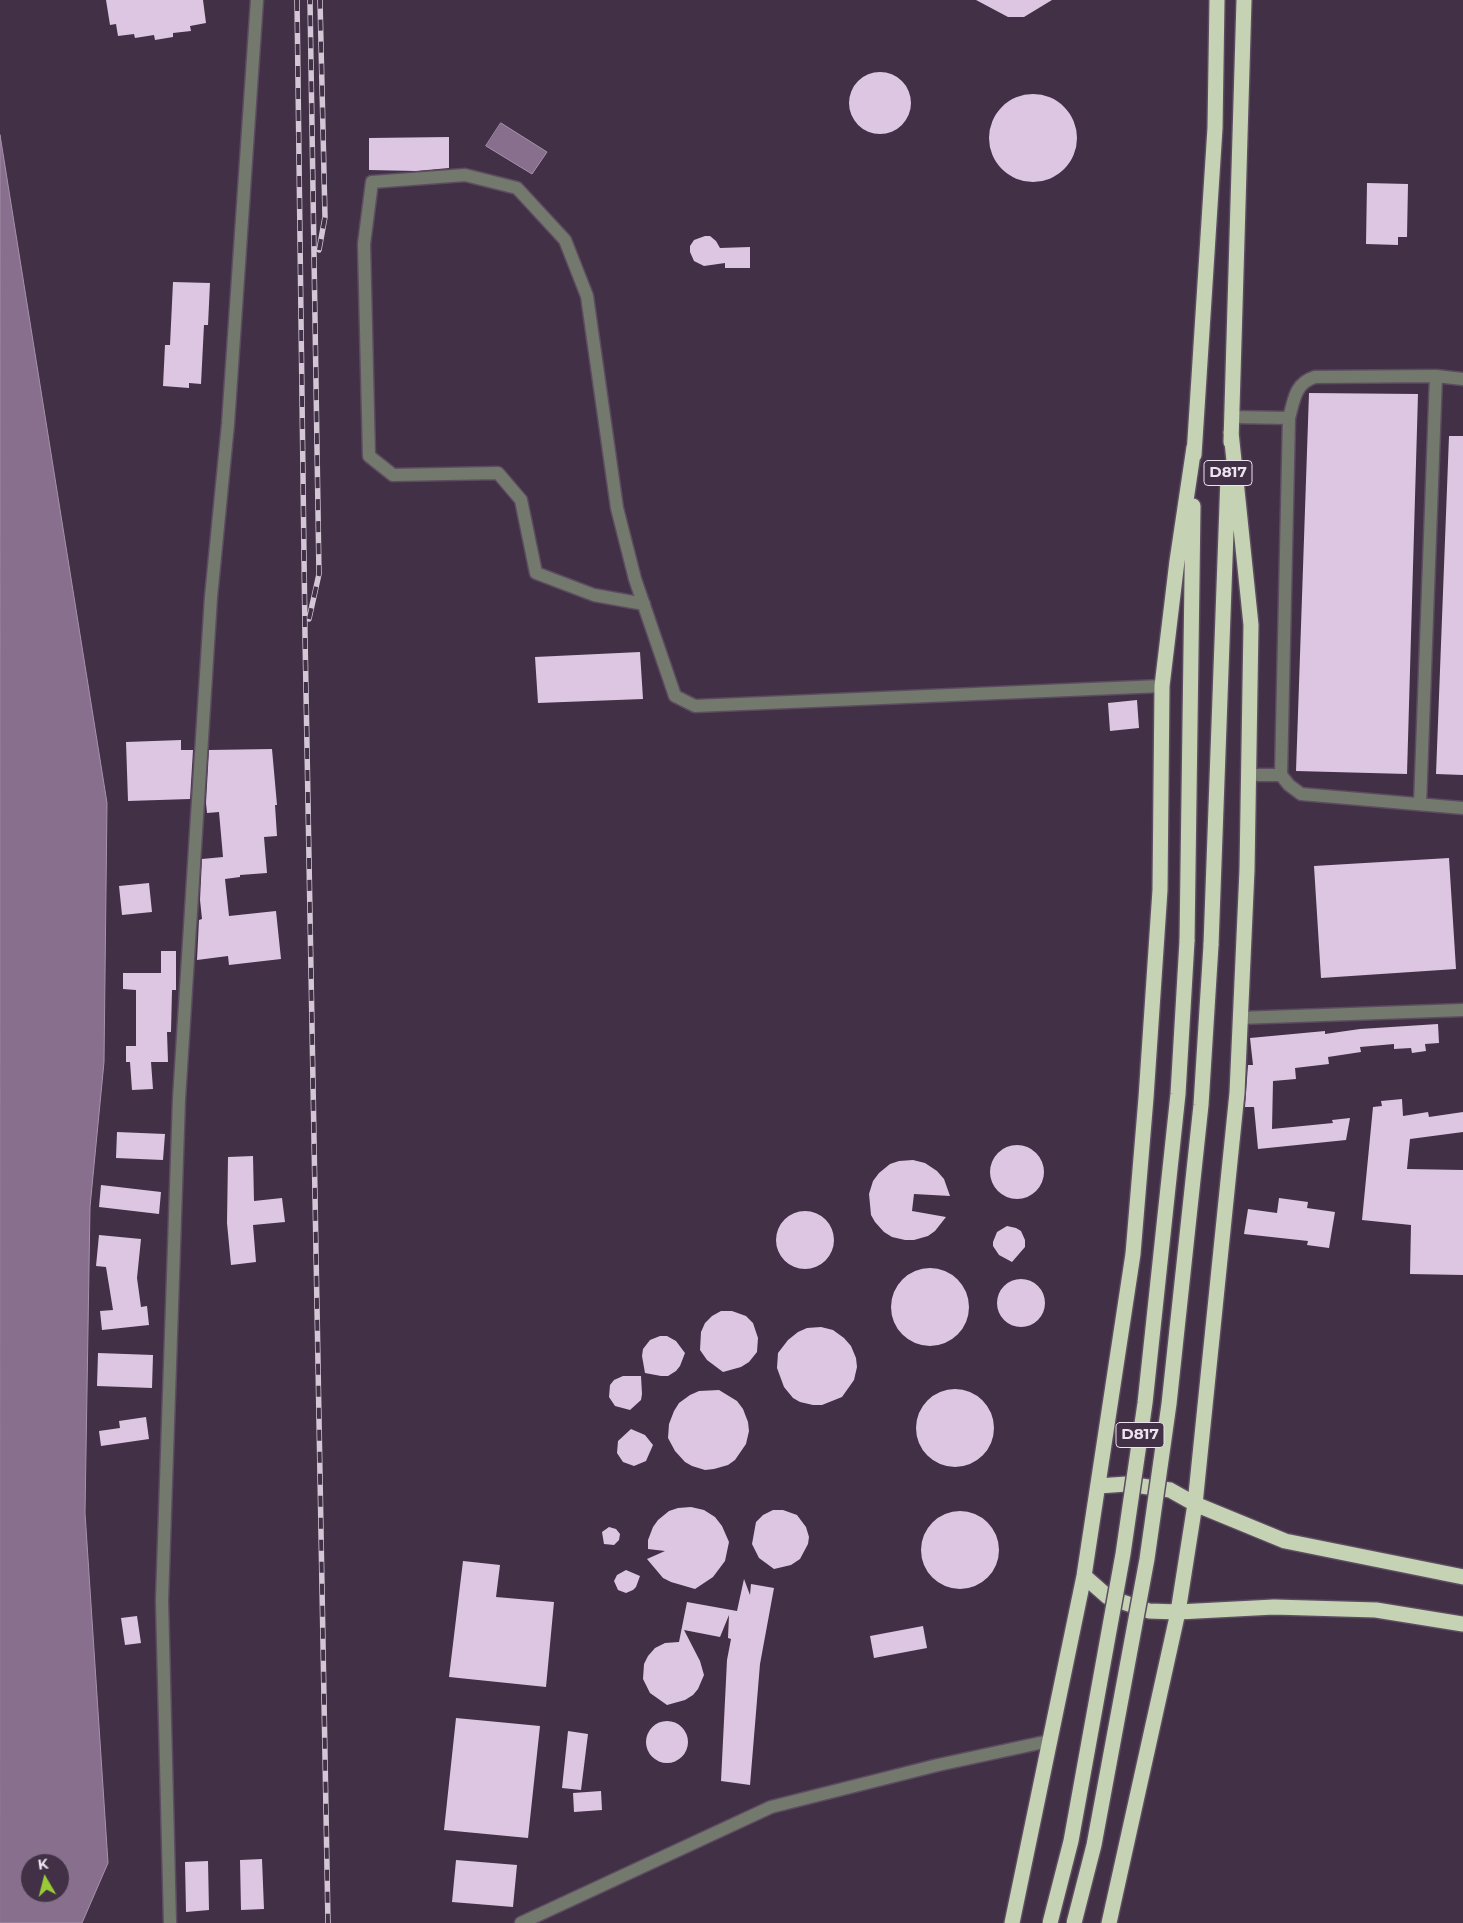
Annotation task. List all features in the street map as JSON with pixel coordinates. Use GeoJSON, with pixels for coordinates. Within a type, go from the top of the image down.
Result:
{"type":"FeatureCollection","features":[{"type":"Feature","properties":{"kind":"highway","name":"D817"},"geometry":{"type":"LineString","coordinates":[[1050,1923],[1071,1841],[1122,1564],[1145,1403],[1178,1094],[1187,941],[1194,447],[1214,128],[1218,0]]}},
{"type":"Feature","properties":{"kind":"highway","name":"D817"},"geometry":{"type":"LineString","coordinates":[[1074,1923],[1094,1844],[1147,1559],[1169,1404],[1201,1105],[1211,945],[1228,480],[1232,424],[1244,0]]}},
{"type":"Feature","properties":{"kind":"highway"},"geometry":{"type":"LineString","coordinates":[[1109,1923],[1178,1612],[1195,1504],[1237,1093],[1247,870],[1251,625],[1232,424]]}},
{"type":"Feature","properties":{"kind":"highway"},"geometry":{"type":"LineString","coordinates":[[1012,1923],[1084,1576],[1133,1254],[1160,890],[1162,686],[1177,561],[1194,447]]}},
{"type":"Feature","properties":{"kind":"highway"},"geometry":{"type":"LineString","coordinates":[[1098,1486],[1127,1484],[1170,1490],[1195,1504],[1285,1541],[1463,1577]]}},
{"type":"Feature","properties":{"kind":"highway"},"geometry":{"type":"LineString","coordinates":[[1084,1576],[1108,1596],[1149,1611],[1178,1612],[1274,1607],[1376,1610],[1463,1624]]}},
{"type":"Feature","properties":{"kind":"street"},"geometry":{"type":"LineString","coordinates":[[170,1923],[162,1600],[179,1099],[211,597],[228,424],[256,0]]}},
{"type":"Feature","properties":{"kind":"street"},"geometry":{"type":"LineString","coordinates":[[644,604],[594,595],[536,573],[521,500],[498,474],[393,475],[369,456],[364,244],[372,182],[465,174],[517,188],[565,240],[587,296],[617,508],[635,579],[644,604],[674,696],[695,706],[1162,686]]}},
{"type":"Feature","properties":{"kind":"street"},"geometry":{"type":"LineString","coordinates":[[1463,378],[1436,376],[1315,377],[1305,381],[1296,390],[1289,418],[1281,775],[1289,785],[1301,794],[1463,808]]}},
{"type":"Feature","properties":{"kind":"street"},"geometry":{"type":"LineString","coordinates":[[1420,804],[1436,376]]}},
{"type":"Feature","properties":{"kind":"street"},"geometry":{"type":"LineString","coordinates":[[1232,424],[1289,418]]}},
{"type":"Feature","properties":{"kind":"street"},"geometry":{"type":"LineString","coordinates":[[1248,775],[1281,775]]}},
{"type":"Feature","properties":{"kind":"street"},"geometry":{"type":"LineString","coordinates":[[1239,1018],[1463,1010]]}},
{"type":"Feature","properties":{"kind":"street"},"geometry":{"type":"LineString","coordinates":[[521,1923],[771,1807],[938,1765],[1049,1741]]}},
{"type":"Feature","properties":{"kind":"shaded area"},"geometry":{"type":"Polygon","coordinates":[[[501,123],[547,152],[532,174],[486,146],[501,123]]]}},
{"type":"Feature","properties":{"kind":"shaded area"},"geometry":{"type":"Polygon","coordinates":[[[0,135],[107,803],[104,1062],[90,1207],[85,1513],[108,1863],[82,1923],[0,1923],[0,135]]]}},
{"type":"Feature","properties":{"kind":"building"},"geometry":{"type":"Polygon","coordinates":[[[106,0],[203,0],[206,23],[190,26],[191,31],[173,33],[173,37],[155,40],[154,35],[135,38],[134,34],[118,36],[116,24],[110,25],[106,0]]]}},
{"type":"Feature","properties":{"kind":"building"},"geometry":{"type":"Polygon","coordinates":[[[976,0],[1052,0],[1024,17],[1008,17],[976,0]]]}},
{"type":"Feature","properties":{"kind":"building"},"geometry":{"type":"Polygon","coordinates":[[[874,72],[886,72],[902,81],[909,91],[911,103],[909,115],[902,125],[886,134],[874,134],[863,129],[854,120],[849,109],[849,97],[854,86],[863,77],[874,72]]]}},
{"type":"Feature","properties":{"kind":"building"},"geometry":{"type":"Polygon","coordinates":[[[1033,94],[1050,98],[1064,107],[1073,121],[1077,138],[1073,155],[1064,169],[1050,178],[1033,182],[1016,178],[1002,169],[993,155],[989,138],[993,121],[1002,107],[1016,98],[1033,94]]]}},
{"type":"Feature","properties":{"kind":"building"},"geometry":{"type":"Polygon","coordinates":[[[449,137],[449,168],[416,171],[369,170],[369,138],[449,137]]]}},
{"type":"Feature","properties":{"kind":"building"},"geometry":{"type":"Polygon","coordinates":[[[1367,183],[1408,184],[1407,237],[1398,237],[1398,245],[1366,244],[1367,183]]]}},
{"type":"Feature","properties":{"kind":"building"},"geometry":{"type":"Polygon","coordinates":[[[710,236],[720,248],[750,247],[750,268],[725,268],[725,263],[704,266],[694,261],[690,252],[690,246],[694,240],[710,236]]]}},
{"type":"Feature","properties":{"kind":"building"},"geometry":{"type":"Polygon","coordinates":[[[173,282],[210,283],[208,325],[204,325],[201,384],[189,383],[189,388],[163,386],[165,345],[170,345],[173,282]]]}},
{"type":"Feature","properties":{"kind":"building"},"geometry":{"type":"Polygon","coordinates":[[[1309,393],[1418,394],[1407,774],[1296,771],[1309,393]]]}},
{"type":"Feature","properties":{"kind":"building"},"geometry":{"type":"Polygon","coordinates":[[[1449,436],[1463,436],[1463,775],[1436,774],[1449,436]]]}},
{"type":"Feature","properties":{"kind":"building"},"geometry":{"type":"Polygon","coordinates":[[[640,652],[643,699],[538,703],[535,657],[640,652]]]}},
{"type":"Feature","properties":{"kind":"building"},"geometry":{"type":"Polygon","coordinates":[[[1137,700],[1139,728],[1110,731],[1108,703],[1137,700]]]}},
{"type":"Feature","properties":{"kind":"building"},"geometry":{"type":"Polygon","coordinates":[[[181,740],[181,750],[193,750],[190,799],[128,801],[126,742],[181,740]]]}},
{"type":"Feature","properties":{"kind":"building"},"geometry":{"type":"Polygon","coordinates":[[[272,749],[277,805],[275,805],[277,836],[264,837],[267,873],[240,875],[240,877],[225,879],[229,916],[276,911],[281,959],[229,965],[228,956],[197,960],[199,920],[202,919],[200,900],[202,859],[223,857],[219,812],[207,813],[209,750],[272,749]]]}},
{"type":"Feature","properties":{"kind":"building"},"geometry":{"type":"Polygon","coordinates":[[[1449,858],[1456,969],[1321,978],[1314,866],[1449,858]]]}},
{"type":"Feature","properties":{"kind":"building"},"geometry":{"type":"Polygon","coordinates":[[[149,883],[152,912],[122,915],[119,886],[149,883]]]}},
{"type":"Feature","properties":{"kind":"building"},"geometry":{"type":"Polygon","coordinates":[[[161,951],[176,951],[176,990],[172,990],[171,1032],[167,1032],[168,1062],[151,1062],[153,1089],[132,1090],[130,1062],[126,1062],[126,1046],[136,1046],[136,990],[123,989],[123,973],[161,973],[161,951]]]}},
{"type":"Feature","properties":{"kind":"building"},"geometry":{"type":"Polygon","coordinates":[[[1438,1024],[1439,1043],[1425,1044],[1426,1051],[1412,1053],[1411,1048],[1394,1049],[1394,1044],[1360,1047],[1361,1052],[1328,1057],[1329,1064],[1295,1068],[1296,1079],[1273,1081],[1272,1129],[1333,1123],[1332,1120],[1350,1118],[1346,1140],[1258,1149],[1254,1107],[1245,1107],[1248,1065],[1253,1065],[1250,1038],[1325,1031],[1325,1034],[1360,1029],[1438,1024]]]}},
{"type":"Feature","properties":{"kind":"building"},"geometry":{"type":"Polygon","coordinates":[[[1402,1099],[1403,1116],[1428,1112],[1429,1117],[1463,1112],[1463,1132],[1410,1139],[1407,1169],[1463,1170],[1463,1275],[1410,1274],[1411,1225],[1362,1220],[1373,1107],[1382,1106],[1381,1101],[1402,1099]]]}},
{"type":"Feature","properties":{"kind":"building"},"geometry":{"type":"Polygon","coordinates":[[[117,1132],[165,1134],[163,1160],[116,1158],[117,1132]]]}},
{"type":"Feature","properties":{"kind":"building"},"geometry":{"type":"Polygon","coordinates":[[[1012,1145],[1022,1145],[1032,1149],[1040,1157],[1044,1172],[1040,1187],[1032,1195],[1022,1199],[1012,1199],[1002,1195],[994,1187],[990,1177],[990,1167],[994,1157],[1002,1149],[1012,1145]]]}},
{"type":"Feature","properties":{"kind":"building"},"geometry":{"type":"Polygon","coordinates":[[[253,1156],[254,1201],[282,1198],[285,1222],[253,1225],[256,1262],[231,1265],[227,1223],[228,1157],[253,1156]]]}},
{"type":"Feature","properties":{"kind":"building"},"geometry":{"type":"Polygon","coordinates":[[[913,1160],[925,1163],[937,1171],[944,1179],[950,1196],[914,1194],[912,1211],[946,1217],[935,1231],[928,1236],[914,1240],[905,1240],[892,1237],[884,1232],[875,1222],[871,1215],[869,1194],[873,1181],[890,1164],[913,1160]]]}},
{"type":"Feature","properties":{"kind":"building"},"geometry":{"type":"Polygon","coordinates":[[[101,1185],[161,1192],[159,1214],[99,1207],[101,1185]]]}},
{"type":"Feature","properties":{"kind":"building"},"geometry":{"type":"Polygon","coordinates":[[[1279,1198],[1308,1202],[1307,1208],[1335,1212],[1329,1248],[1307,1245],[1308,1241],[1244,1234],[1248,1209],[1277,1213],[1279,1198]]]}},
{"type":"Feature","properties":{"kind":"building"},"geometry":{"type":"Polygon","coordinates":[[[805,1211],[816,1213],[829,1224],[834,1240],[832,1251],[821,1264],[805,1269],[794,1267],[781,1256],[776,1240],[778,1229],[789,1216],[805,1211]]]}},
{"type":"Feature","properties":{"kind":"building"},"geometry":{"type":"Polygon","coordinates":[[[1007,1226],[1021,1231],[1025,1240],[1025,1247],[1012,1262],[999,1255],[993,1246],[997,1232],[1007,1226]]]}},
{"type":"Feature","properties":{"kind":"building"},"geometry":{"type":"Polygon","coordinates":[[[99,1235],[141,1239],[137,1278],[141,1307],[147,1306],[149,1325],[102,1330],[100,1311],[113,1310],[106,1267],[96,1266],[99,1235]]]}},
{"type":"Feature","properties":{"kind":"building"},"geometry":{"type":"Polygon","coordinates":[[[922,1268],[938,1268],[952,1274],[963,1285],[969,1299],[969,1315],[963,1329],[952,1340],[938,1346],[922,1346],[908,1340],[897,1329],[891,1315],[891,1299],[897,1285],[908,1274],[922,1268]]]}},
{"type":"Feature","properties":{"kind":"building"},"geometry":{"type":"Polygon","coordinates":[[[1016,1279],[1026,1279],[1038,1286],[1045,1298],[1045,1308],[1038,1320],[1026,1327],[1016,1327],[1008,1323],[1001,1316],[997,1308],[997,1298],[1001,1290],[1008,1283],[1016,1279]]]}},
{"type":"Feature","properties":{"kind":"building"},"geometry":{"type":"Polygon","coordinates":[[[721,1311],[732,1311],[746,1316],[753,1323],[758,1338],[757,1352],[749,1362],[741,1367],[723,1372],[707,1360],[700,1350],[701,1332],[705,1323],[721,1311]]]}},
{"type":"Feature","properties":{"kind":"building"},"geometry":{"type":"Polygon","coordinates":[[[821,1327],[833,1330],[844,1338],[851,1346],[856,1358],[857,1367],[854,1380],[842,1397],[822,1405],[813,1405],[793,1398],[784,1387],[777,1368],[778,1353],[788,1340],[798,1332],[807,1328],[821,1327]]]}},
{"type":"Feature","properties":{"kind":"building"},"geometry":{"type":"Polygon","coordinates":[[[660,1336],[667,1336],[676,1341],[685,1353],[680,1366],[668,1376],[645,1373],[642,1356],[643,1349],[650,1340],[660,1336]]]}},
{"type":"Feature","properties":{"kind":"building"},"geometry":{"type":"Polygon","coordinates":[[[98,1353],[153,1355],[152,1388],[97,1386],[98,1353]]]}},
{"type":"Feature","properties":{"kind":"building"},"geometry":{"type":"Polygon","coordinates":[[[623,1376],[641,1376],[641,1400],[630,1410],[615,1406],[609,1397],[610,1385],[614,1380],[623,1376]]]}},
{"type":"Feature","properties":{"kind":"building"},"geometry":{"type":"Polygon","coordinates":[[[955,1389],[970,1392],[983,1400],[991,1413],[994,1428],[991,1443],[983,1456],[970,1464],[955,1467],[940,1464],[927,1456],[919,1443],[916,1428],[919,1413],[927,1400],[940,1392],[955,1389]]]}},
{"type":"Feature","properties":{"kind":"building"},"geometry":{"type":"Polygon","coordinates":[[[719,1390],[737,1401],[743,1409],[749,1431],[746,1444],[735,1460],[728,1465],[705,1470],[685,1462],[675,1451],[668,1438],[669,1424],[679,1403],[690,1395],[699,1391],[719,1390]]]}},
{"type":"Feature","properties":{"kind":"building"},"geometry":{"type":"Polygon","coordinates":[[[146,1417],[149,1439],[101,1446],[99,1431],[120,1428],[119,1421],[146,1417]]]}},
{"type":"Feature","properties":{"kind":"building"},"geometry":{"type":"Polygon","coordinates":[[[631,1429],[645,1435],[653,1445],[646,1461],[634,1466],[623,1462],[617,1453],[618,1441],[631,1429]]]}},
{"type":"Feature","properties":{"kind":"building"},"geometry":{"type":"Polygon","coordinates":[[[691,1507],[704,1510],[715,1517],[722,1526],[729,1542],[725,1561],[713,1577],[695,1589],[663,1578],[647,1559],[665,1551],[648,1549],[648,1540],[658,1520],[669,1511],[691,1507]]]}},
{"type":"Feature","properties":{"kind":"building"},"geometry":{"type":"Polygon","coordinates":[[[773,1510],[783,1510],[797,1515],[806,1527],[809,1537],[808,1544],[800,1559],[791,1565],[774,1569],[759,1558],[752,1544],[756,1522],[763,1515],[773,1510]]]}},
{"type":"Feature","properties":{"kind":"building"},"geometry":{"type":"Polygon","coordinates":[[[960,1511],[975,1514],[992,1528],[996,1535],[999,1550],[996,1565],[982,1582],[975,1586],[960,1589],[945,1586],[928,1572],[924,1565],[921,1550],[924,1535],[938,1518],[945,1514],[960,1511]]]}},
{"type":"Feature","properties":{"kind":"building"},"geometry":{"type":"Polygon","coordinates":[[[609,1527],[616,1529],[620,1534],[619,1540],[614,1545],[604,1544],[602,1532],[609,1527]]]}},
{"type":"Feature","properties":{"kind":"building"},"geometry":{"type":"Polygon","coordinates":[[[463,1561],[500,1565],[496,1597],[554,1602],[546,1687],[449,1677],[463,1561]]]}},
{"type":"Feature","properties":{"kind":"building"},"geometry":{"type":"Polygon","coordinates":[[[626,1570],[640,1576],[636,1587],[626,1593],[618,1590],[614,1581],[617,1575],[626,1570]]]}},
{"type":"Feature","properties":{"kind":"building"},"geometry":{"type":"Polygon","coordinates":[[[744,1579],[750,1595],[751,1584],[774,1588],[760,1664],[750,1785],[721,1781],[727,1660],[731,1639],[728,1638],[729,1615],[720,1637],[684,1630],[700,1661],[704,1675],[693,1695],[685,1700],[667,1705],[650,1693],[643,1679],[644,1664],[655,1648],[665,1643],[679,1642],[687,1602],[737,1611],[744,1579]]]}},
{"type":"Feature","properties":{"kind":"building"},"geometry":{"type":"Polygon","coordinates":[[[137,1616],[141,1643],[125,1645],[121,1618],[137,1616]]]}},
{"type":"Feature","properties":{"kind":"building"},"geometry":{"type":"Polygon","coordinates":[[[923,1626],[927,1648],[874,1658],[870,1636],[923,1626]]]}},
{"type":"Feature","properties":{"kind":"building"},"geometry":{"type":"Polygon","coordinates":[[[456,1718],[540,1726],[528,1838],[444,1830],[456,1718]]]}},
{"type":"Feature","properties":{"kind":"building"},"geometry":{"type":"Polygon","coordinates":[[[667,1721],[682,1727],[688,1742],[682,1757],[667,1763],[652,1757],[646,1742],[652,1727],[667,1721]]]}},
{"type":"Feature","properties":{"kind":"building"},"geometry":{"type":"Polygon","coordinates":[[[568,1731],[588,1734],[581,1790],[562,1788],[568,1731]]]}},
{"type":"Feature","properties":{"kind":"building"},"geometry":{"type":"Polygon","coordinates":[[[601,1791],[602,1810],[574,1812],[573,1793],[601,1791]]]}},
{"type":"Feature","properties":{"kind":"building"},"geometry":{"type":"Polygon","coordinates":[[[262,1859],[264,1909],[241,1910],[240,1860],[262,1859]]]}},
{"type":"Feature","properties":{"kind":"building"},"geometry":{"type":"Polygon","coordinates":[[[456,1860],[517,1865],[513,1907],[452,1902],[456,1860]]]}},
{"type":"Feature","properties":{"kind":"building"},"geometry":{"type":"Polygon","coordinates":[[[208,1861],[209,1910],[186,1912],[185,1862],[208,1861]]]}},
{"type":"Feature","properties":{"kind":"railway"},"geometry":{"type":"LineString","coordinates":[[297,0],[305,635],[328,1923]]}},
{"type":"Feature","properties":{"kind":"railway"},"geometry":{"type":"LineString","coordinates":[[309,619],[319,574],[310,0]]}},
{"type":"Feature","properties":{"kind":"railway"},"geometry":{"type":"LineString","coordinates":[[319,250],[325,217],[320,0]]}}]}
